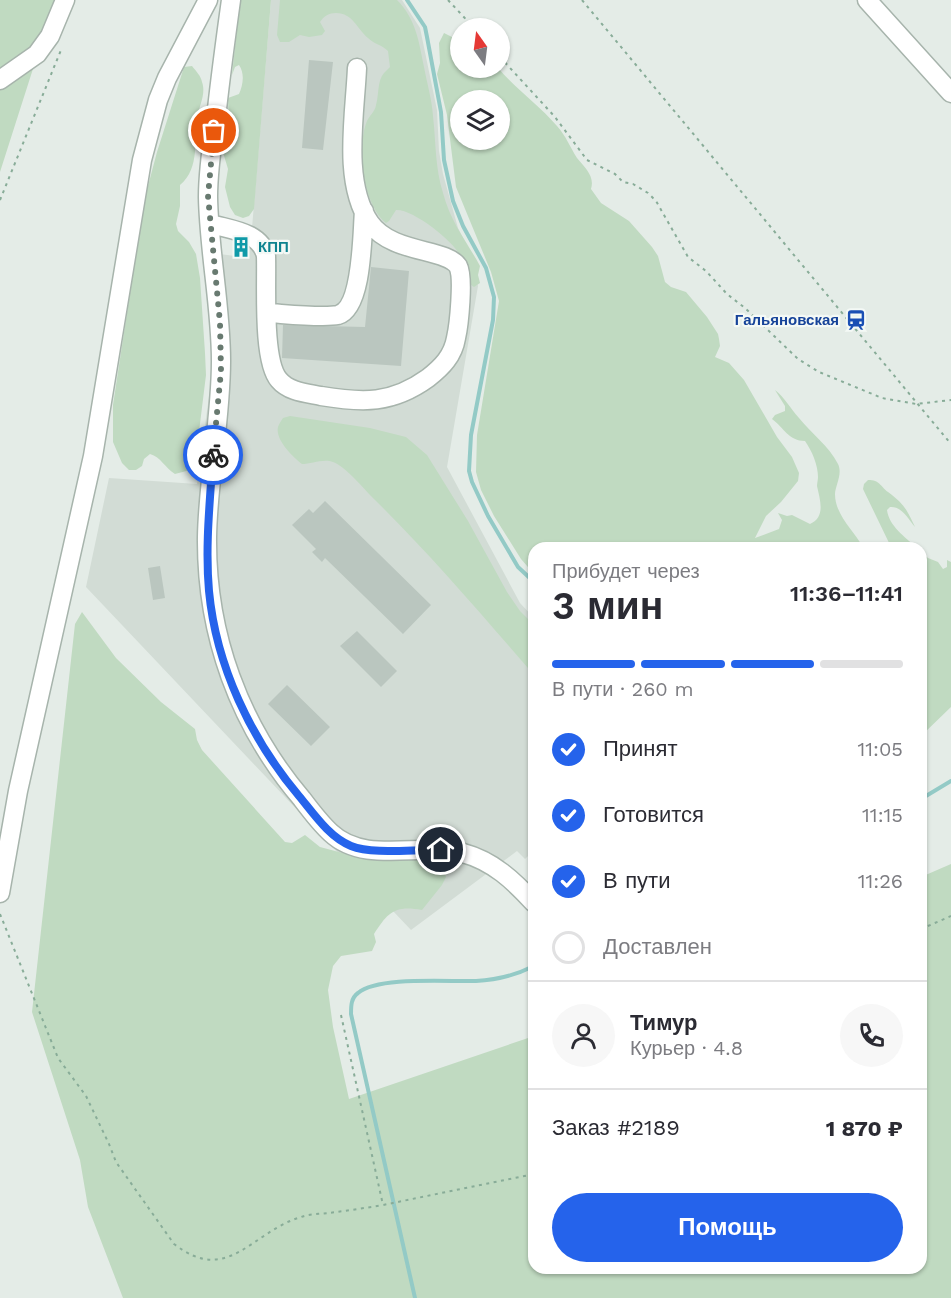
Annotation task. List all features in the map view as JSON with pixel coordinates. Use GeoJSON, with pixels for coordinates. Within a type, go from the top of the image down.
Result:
{"type":"FeatureCollection","features":[{"type":"Feature","properties":{"kind":"lane"},"geometry":{"type":"LineString","coordinates":[[0,80],[38,54],[50,36],[65,0]]}},
{"type":"Feature","properties":{"kind":"lane"},"geometry":{"type":"LineString","coordinates":[[0,893],[18,791],[93,456],[142,160],[152,119],[167,78],[208,0]]}},
{"type":"Feature","properties":{"kind":"lane"},"geometry":{"type":"LineString","coordinates":[[231,0],[211,153],[208,196],[220,323],[221,371],[208,512],[209,592],[219,642],[235,692],[279,773],[326,828],[341,841],[364,850],[417,849],[462,852],[496,867],[528,897]]}},
{"type":"Feature","properties":{"kind":"lane"},"geometry":{"type":"LineString","coordinates":[[867,0],[951,93]]}},
{"type":"Feature","properties":{"kind":"lane"},"geometry":{"type":"LineString","coordinates":[[211,224],[243,233],[257,240],[264,247],[270,363],[279,381],[300,392],[362,401],[390,398],[419,384],[444,364],[452,352],[456,338],[461,276],[452,260],[404,247],[384,236],[374,229],[364,211],[354,176],[352,157],[357,68]]}},
{"type":"Feature","properties":{"kind":"lane"},"geometry":{"type":"LineString","coordinates":[[268,313],[336,315],[348,308],[356,291],[364,211]]}},
{"type":"Feature","properties":{"kind":"path"},"geometry":{"type":"LineString","coordinates":[[448,0],[465,18]]}},
{"type":"Feature","properties":{"kind":"path"},"geometry":{"type":"LineString","coordinates":[[582,0],[951,444]]}},
{"type":"Feature","properties":{"kind":"path"},"geometry":{"type":"LineString","coordinates":[[0,200],[63,44]]}},
{"type":"Feature","properties":{"kind":"path"},"geometry":{"type":"LineString","coordinates":[[510,68],[555,117],[587,160],[615,174],[624,182],[633,184],[656,201],[688,257],[706,271],[727,294],[745,308],[798,359],[819,372],[882,398],[916,404],[951,400]]}},
{"type":"Feature","properties":{"kind":"path"},"geometry":{"type":"LineString","coordinates":[[0,914],[58,1058],[86,1096],[116,1162],[174,1244],[187,1254],[213,1261],[226,1258],[242,1251],[274,1228],[302,1216],[383,1205],[528,1175]]}},
{"type":"Feature","properties":{"kind":"path"},"geometry":{"type":"LineString","coordinates":[[927,926],[951,916]]}},
{"type":"Feature","properties":{"kind":"path"},"geometry":{"type":"LineString","coordinates":[[341,1016],[383,1205]]}},
{"type":"Feature","properties":{"kind":"shaded area"},"geometry":{"type":"Polygon","coordinates":[[[271,0],[402,0],[420,28],[437,110],[439,151],[443,174],[458,228],[469,250],[478,286],[447,467],[520,603],[528,612],[528,856],[525,859],[517,851],[411,930],[86,587],[109,478],[197,484],[213,367],[212,319],[204,252],[235,256],[235,240],[251,240],[271,0]]]}},
{"type":"Feature","properties":{"kind":"green space"},"geometry":{"type":"Polygon","coordinates":[[[0,0],[55,0],[0,172],[0,0]]]}},
{"type":"Feature","properties":{"kind":"green space"},"geometry":{"type":"Polygon","coordinates":[[[240,0],[271,0],[254,209],[249,216],[243,218],[235,215],[230,207],[225,187],[228,169],[222,149],[229,131],[228,98],[239,94],[243,76],[239,65],[235,67],[232,75],[240,0]]]}},
{"type":"Feature","properties":{"kind":"green space"},"geometry":{"type":"Polygon","coordinates":[[[280,0],[397,0],[409,15],[416,31],[432,104],[440,184],[446,204],[480,266],[478,275],[480,283],[474,287],[468,283],[460,255],[432,227],[412,215],[396,210],[386,223],[378,215],[372,203],[364,175],[362,146],[367,121],[375,107],[380,80],[390,67],[388,51],[370,40],[347,16],[336,13],[327,15],[320,22],[325,31],[322,35],[309,37],[300,35],[289,42],[280,42],[277,35],[280,0]]]}},
{"type":"Feature","properties":{"kind":"green space"},"geometry":{"type":"Polygon","coordinates":[[[444,33],[450,36],[450,78],[507,78],[550,118],[563,134],[588,172],[592,180],[591,189],[601,203],[629,221],[652,247],[658,256],[665,282],[671,287],[686,292],[707,317],[718,334],[720,346],[715,357],[729,363],[744,380],[777,437],[792,457],[799,473],[798,481],[766,516],[755,538],[779,529],[782,520],[778,513],[792,515],[810,524],[820,513],[818,472],[814,458],[805,441],[795,439],[772,419],[775,415],[785,411],[785,406],[775,390],[825,445],[838,464],[840,472],[835,491],[836,502],[841,516],[859,542],[528,542],[528,567],[494,516],[481,490],[476,472],[477,435],[499,301],[491,272],[456,187],[451,150],[510,150],[510,90],[450,90],[450,139],[437,74],[440,63],[439,43],[444,33]]]}},
{"type":"Feature","properties":{"kind":"green space"},"geometry":{"type":"Polygon","coordinates":[[[192,66],[201,80],[203,94],[198,114],[194,161],[187,178],[180,185],[180,206],[176,224],[178,231],[189,242],[196,254],[200,278],[206,375],[195,464],[190,470],[175,474],[150,454],[144,459],[142,466],[136,470],[129,470],[122,463],[113,442],[113,405],[144,201],[184,67],[192,66]]]}},
{"type":"Feature","properties":{"kind":"green space"},"geometry":{"type":"Polygon","coordinates":[[[290,416],[370,428],[406,437],[427,455],[468,521],[507,592],[528,619],[528,668],[436,563],[349,473],[329,461],[302,464],[290,453],[282,443],[278,432],[283,418],[290,416]]]}},
{"type":"Feature","properties":{"kind":"green space"},"geometry":{"type":"Polygon","coordinates":[[[868,480],[877,482],[904,507],[915,527],[904,514],[894,507],[887,510],[888,516],[898,531],[910,542],[889,542],[863,489],[868,480]]]}},
{"type":"Feature","properties":{"kind":"green space"},"geometry":{"type":"Polygon","coordinates":[[[927,557],[938,562],[943,569],[947,567],[947,560],[951,562],[951,707],[927,730],[927,557]]]}},
{"type":"Feature","properties":{"kind":"green space"},"geometry":{"type":"Polygon","coordinates":[[[82,612],[116,658],[161,702],[195,729],[202,750],[285,842],[292,843],[305,835],[320,847],[365,859],[444,859],[443,867],[446,877],[422,910],[405,909],[388,915],[374,934],[376,942],[372,951],[341,956],[333,966],[328,990],[333,1027],[349,1099],[528,1038],[528,1274],[927,1274],[927,874],[951,864],[951,1298],[123,1298],[88,1207],[80,1160],[32,1012],[75,624],[82,612]]]}},
{"type":"Feature","properties":{"kind":"building"},"geometry":{"type":"Polygon","coordinates":[[[309,60],[333,62],[323,150],[302,148],[309,60]]]}},
{"type":"Feature","properties":{"kind":"building"},"geometry":{"type":"Polygon","coordinates":[[[371,267],[409,271],[401,366],[282,358],[283,325],[365,327],[371,267]]]}},
{"type":"Feature","properties":{"kind":"building"},"geometry":{"type":"Polygon","coordinates":[[[325,501],[431,605],[403,634],[325,558],[322,562],[312,552],[316,549],[292,525],[309,509],[313,513],[325,501]]]}},
{"type":"Feature","properties":{"kind":"building"},"geometry":{"type":"Polygon","coordinates":[[[160,566],[165,598],[153,600],[148,568],[160,566]]]}},
{"type":"Feature","properties":{"kind":"building"},"geometry":{"type":"Polygon","coordinates":[[[357,631],[397,671],[381,687],[340,646],[357,631]]]}},
{"type":"Feature","properties":{"kind":"building"},"geometry":{"type":"Polygon","coordinates":[[[287,685],[330,727],[311,746],[268,704],[287,685]]]}},
{"type":"Feature","properties":{"kind":"waterway"},"geometry":{"type":"LineString","coordinates":[[407,0],[425,27],[441,112],[444,160],[453,201],[463,226],[486,268],[494,297],[493,320],[471,435],[469,471],[488,516],[518,567],[528,576]]}},
{"type":"Feature","properties":{"kind":"waterway"},"geometry":{"type":"LineString","coordinates":[[927,795],[951,781]]}},
{"type":"Feature","properties":{"kind":"waterway"},"geometry":{"type":"LineString","coordinates":[[415,1298],[351,1014],[351,1005],[358,993],[381,984],[483,980],[498,978],[528,968]]}},
{"type":"Feature","properties":{"kind":"way so far"},"geometry":{"type":"LineString","coordinates":[[213,455],[221,371],[220,323],[208,196],[214,131]]}},
{"type":"Feature","properties":{"kind":"place","name":"КПП"},"geometry":{"type":"Point","coordinates":[241,247]}},
{"type":"Feature","properties":{"kind":"place","name":"Гальяновская"},"geometry":{"type":"Point","coordinates":[856,320]}},
{"type":"Feature","properties":{"kind":"route"},"geometry":{"type":"LineString","coordinates":[[213,455],[207,537],[209,592],[213,616],[235,692],[268,756],[279,773],[321,822],[341,841],[364,850],[441,850]]}}]}
